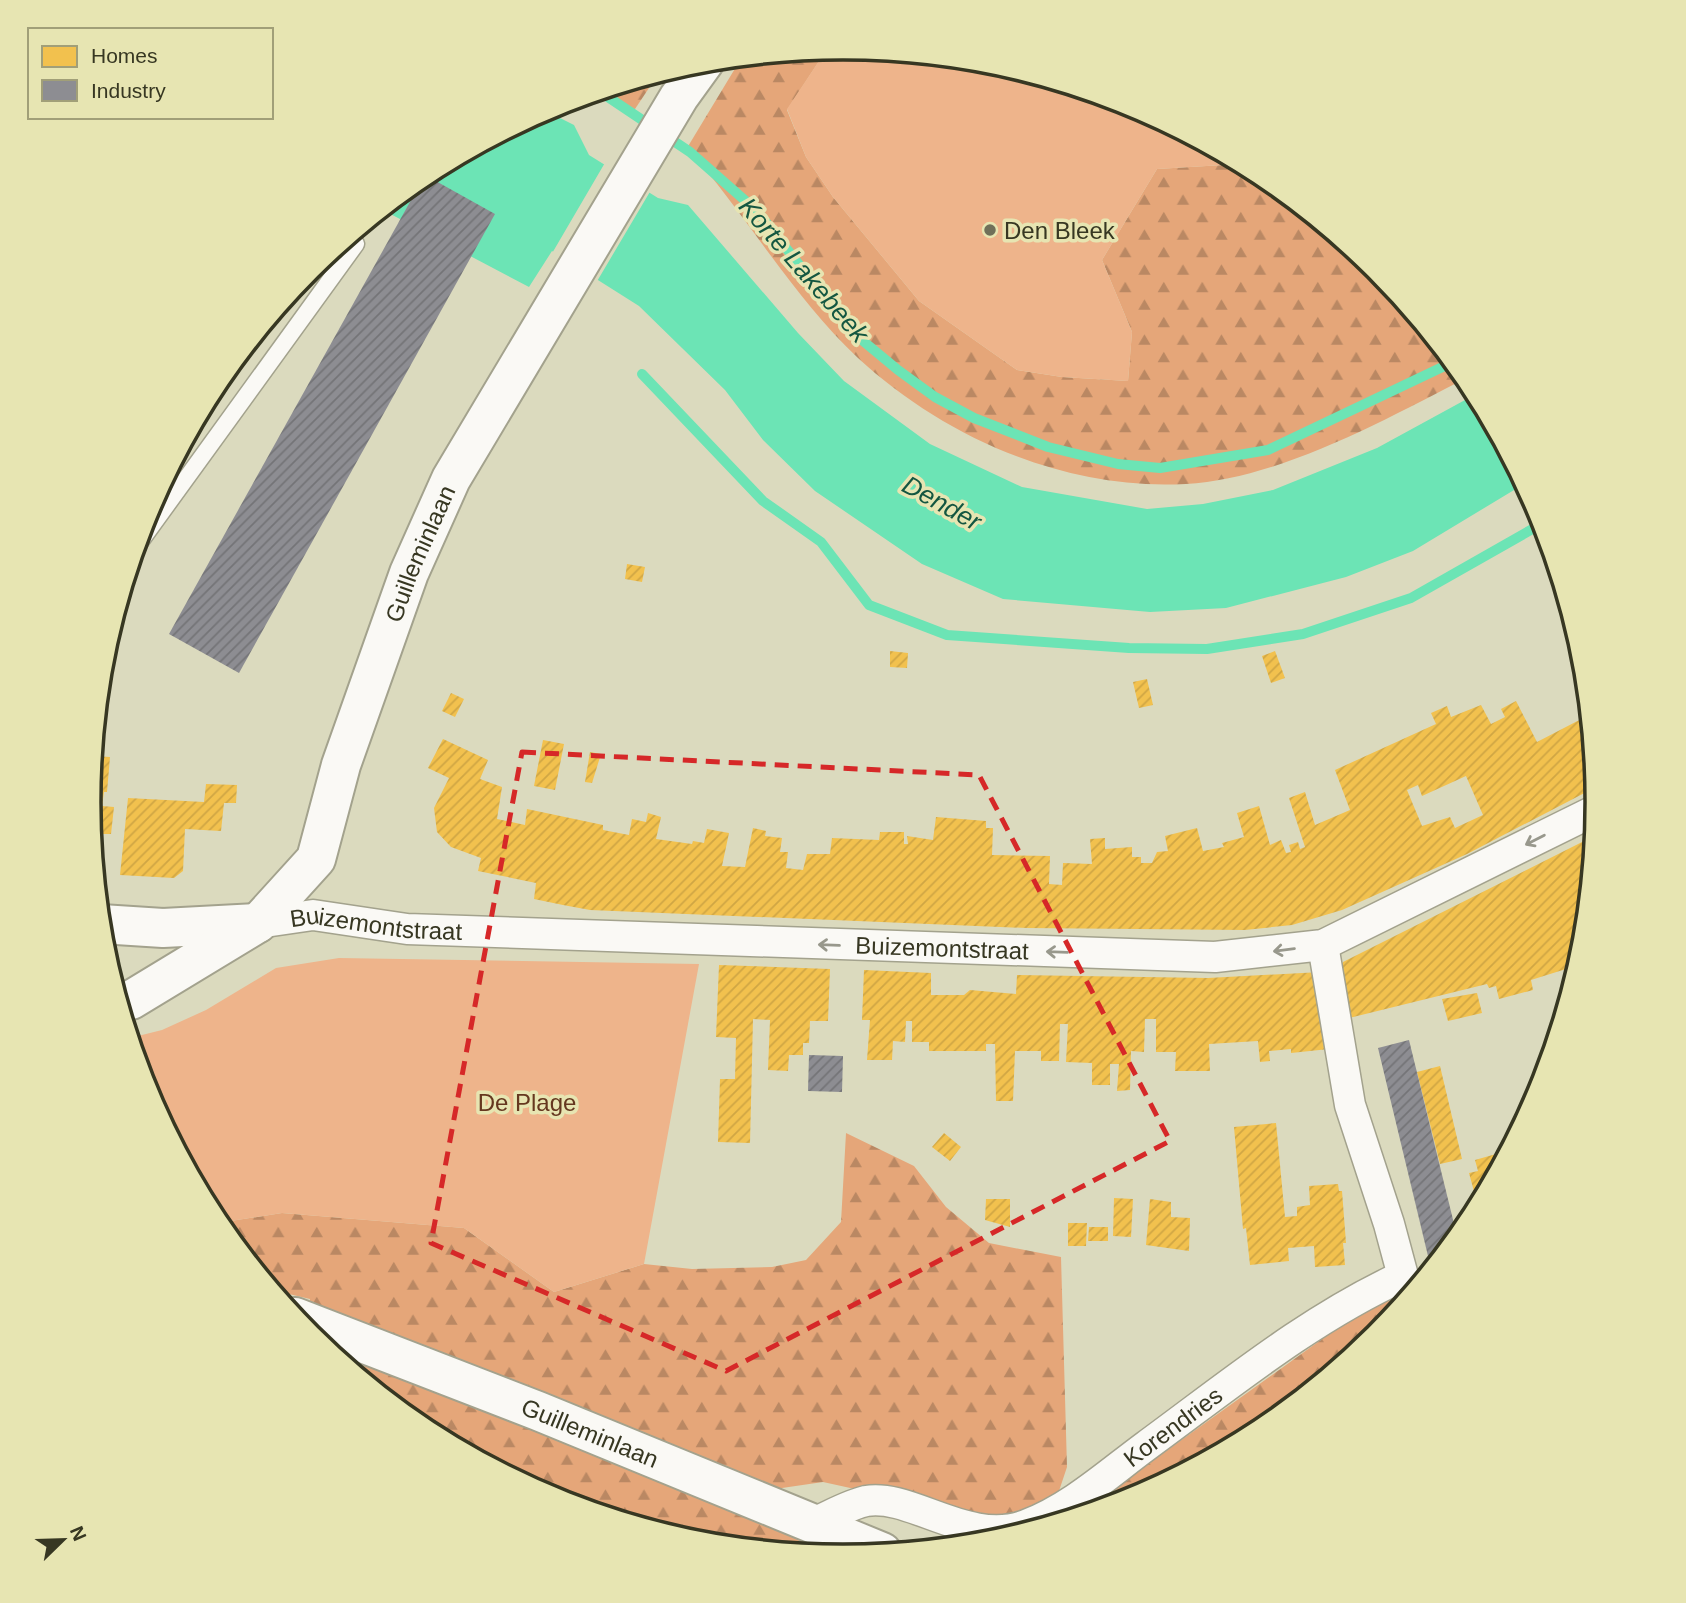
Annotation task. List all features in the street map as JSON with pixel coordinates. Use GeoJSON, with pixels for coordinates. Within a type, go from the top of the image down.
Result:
{"type":"FeatureCollection","features":[{"type":"Feature","properties":{"kind":"main road","name":"Guilleminlaan"},"geometry":{"type":"LineString","coordinates":[[128,1001],[258,923],[316,859],[341,765],[409,573],[451,479],[679,97],[695,75]]}},
{"type":"Feature","properties":{"kind":"main road"},"geometry":{"type":"LineString","coordinates":[[111,925],[163,928],[258,923]]}},
{"type":"Feature","properties":{"kind":"main road","name":"Guilleminlaan"},"geometry":{"type":"LineString","coordinates":[[318,1326],[538,1411],[860,1543]]}},
{"type":"Feature","properties":{"kind":"street","name":"Buizemontstraat"},"geometry":{"type":"LineString","coordinates":[[258,923],[313,915],[407,929],[1215,957],[1323,945],[1584,816]]}},
{"type":"Feature","properties":{"kind":"street","name":"Korendries"},"geometry":{"type":"LineString","coordinates":[[1047,1514],[1066,1505],[1266,1357],[1401,1269],[1350,1105],[1323,945]]}},
{"type":"Feature","properties":{"kind":"street","name":"Korendries"},"geometry":{"type":"LineString","coordinates":[[811,1524],[866,1501],[893,1503],[951,1523],[990,1529]]}},
{"type":"Feature","properties":{"kind":"lane"},"geometry":{"type":"LineString","coordinates":[[156,519],[356,244]]}},
{"type":"Feature","properties":{"kind":"highlighted area"},"geometry":{"type":"Polygon","coordinates":[[[522,752],[979,775],[1170,1141],[726,1371],[431,1243],[522,752]]]}},
{"type":"Feature","properties":{"kind":"green space"},"geometry":{"type":"Polygon","coordinates":[[[819,60],[787,110],[806,157],[833,197],[919,301],[1017,370],[1062,377],[1128,381],[1132,332],[1102,260],[1157,169],[1223,165],[1295,213],[1368,277],[1401,312],[1456,383],[1330,445],[1257,471],[1221,480],[1186,484],[1141,484],[1096,479],[1052,468],[1010,454],[968,435],[892,387],[858,358],[812,308],[687,148],[736,68],[819,60]]]}},
{"type":"Feature","properties":{"kind":"green space","name":"Den Bleek"},"geometry":{"type":"Polygon","coordinates":[[[819,60],[892,61],[940,66],[988,74],[1082,99],[1171,136],[1214,159],[1244,178],[1223,165],[1157,169],[1102,260],[1132,332],[1128,381],[1062,377],[1017,370],[919,301],[833,197],[806,157],[787,109],[819,60]]]}},
{"type":"Feature","properties":{"kind":"green space"},"geometry":{"type":"Polygon","coordinates":[[[651,85],[633,112],[609,97],[651,85]]]}},
{"type":"Feature","properties":{"kind":"green space","name":"De Plage"},"geometry":{"type":"Polygon","coordinates":[[[339,958],[699,964],[644,1264],[554,1292],[464,1228],[282,1213],[231,1221],[200,1172],[178,1130],[139,1036],[162,1030],[206,1010],[276,968],[339,958]]]}},
{"type":"Feature","properties":{"kind":"green space"},"geometry":{"type":"Polygon","coordinates":[[[846,1133],[914,1166],[946,1207],[989,1243],[1061,1257],[1067,1467],[1058,1494],[1024,1514],[987,1518],[823,1482],[782,1488],[764,1520],[811,1543],[746,1537],[698,1529],[604,1504],[515,1467],[472,1444],[391,1390],[318,1326],[310,1318],[310,1299],[288,1294],[231,1221],[282,1213],[464,1228],[554,1292],[644,1264],[692,1269],[772,1267],[806,1260],[841,1222],[846,1133]]]}},
{"type":"Feature","properties":{"kind":"green space"},"geometry":{"type":"Polygon","coordinates":[[[1392,1300],[1368,1326],[1295,1390],[1214,1444],[1171,1467],[1104,1496],[1368,1306],[1392,1300]]]}},
{"type":"Feature","properties":{"kind":"water","name":"Dender"},"geometry":{"type":"Polygon","coordinates":[[[557,117],[574,125],[589,155],[658,198],[688,205],[798,333],[844,381],[930,444],[1022,487],[1147,509],[1203,504],[1273,490],[1377,448],[1466,399],[1516,489],[1413,551],[1346,577],[1226,608],[1150,612],[1003,599],[922,564],[815,491],[763,440],[725,390],[639,306],[552,251],[529,287],[390,214],[472,159],[557,117]]]}},
{"type":"Feature","properties":{"kind":"pier"},"geometry":{"type":"Polygon","coordinates":[[[606,161],[651,190],[596,283],[553,256],[530,291],[606,161]]]}},
{"type":"Feature","properties":{"kind":"building: Homes"},"geometry":{"type":"Polygon","coordinates":[[[627,564],[645,567],[642,582],[625,579],[627,564]]]}},
{"type":"Feature","properties":{"kind":"building: Homes"},"geometry":{"type":"Polygon","coordinates":[[[890,651],[908,653],[907,668],[890,667],[890,651]]]}},
{"type":"Feature","properties":{"kind":"building: Homes"},"geometry":{"type":"Polygon","coordinates":[[[1275,651],[1285,678],[1271,683],[1262,656],[1275,651]]]}},
{"type":"Feature","properties":{"kind":"building: Homes"},"geometry":{"type":"Polygon","coordinates":[[[1147,679],[1153,705],[1139,708],[1133,682],[1147,679]]]}},
{"type":"Feature","properties":{"kind":"building: Homes"},"geometry":{"type":"Polygon","coordinates":[[[451,693],[464,699],[455,717],[442,711],[451,693]]]}},
{"type":"Feature","properties":{"kind":"building: Homes"},"geometry":{"type":"Polygon","coordinates":[[[1516,701],[1537,742],[1580,720],[1585,793],[1467,854],[1342,910],[1292,925],[1245,930],[1027,928],[590,910],[563,905],[534,899],[536,883],[478,871],[481,858],[451,847],[437,832],[434,808],[449,778],[428,768],[443,739],[488,760],[480,779],[502,787],[497,819],[525,825],[527,809],[603,825],[603,830],[629,835],[632,819],[646,822],[648,813],[661,817],[656,839],[692,844],[693,841],[704,843],[707,829],[729,833],[722,866],[745,867],[753,828],[766,831],[765,836],[782,838],[780,852],[788,852],[786,868],[803,870],[807,854],[830,854],[832,838],[879,840],[880,832],[904,832],[904,844],[908,844],[907,836],[933,840],[936,817],[986,821],[986,828],[993,828],[992,855],[1050,856],[1049,884],[1062,885],[1063,863],[1092,864],[1090,839],[1105,838],[1105,849],[1132,847],[1132,857],[1141,857],[1141,863],[1152,863],[1157,852],[1168,851],[1165,836],[1197,828],[1203,851],[1224,847],[1222,843],[1244,837],[1237,813],[1259,806],[1270,845],[1281,840],[1286,853],[1291,852],[1289,845],[1298,842],[1300,849],[1305,847],[1289,798],[1305,792],[1315,825],[1350,810],[1335,770],[1436,724],[1431,713],[1447,706],[1451,717],[1481,705],[1491,724],[1505,717],[1501,709],[1516,701]],[[1466,776],[1422,796],[1418,785],[1407,790],[1422,826],[1450,817],[1455,828],[1483,815],[1466,776]]]}},
{"type":"Feature","properties":{"kind":"building: Homes"},"geometry":{"type":"Polygon","coordinates":[[[543,740],[564,744],[555,790],[534,786],[543,740]]]}},
{"type":"Feature","properties":{"kind":"building: Homes"},"geometry":{"type":"Polygon","coordinates":[[[590,752],[601,754],[592,783],[585,782],[590,752]]]}},
{"type":"Feature","properties":{"kind":"building: Homes"},"geometry":{"type":"Polygon","coordinates":[[[103,757],[110,757],[107,792],[104,792],[102,806],[114,807],[111,834],[102,834],[101,802],[103,757]]]}},
{"type":"Feature","properties":{"kind":"building: Homes"},"geometry":{"type":"Polygon","coordinates":[[[206,784],[237,785],[236,803],[224,803],[221,831],[185,829],[183,871],[174,878],[120,875],[128,798],[204,802],[206,784]]]}},
{"type":"Feature","properties":{"kind":"building: Homes"},"geometry":{"type":"Polygon","coordinates":[[[1583,841],[1579,898],[1566,969],[1531,980],[1533,990],[1499,999],[1496,986],[1489,988],[1487,984],[1341,1020],[1333,976],[1343,962],[1583,841]]]}},
{"type":"Feature","properties":{"kind":"building: Homes"},"geometry":{"type":"Polygon","coordinates":[[[719,965],[830,969],[828,1021],[810,1021],[809,1043],[803,1043],[803,1055],[789,1055],[788,1071],[768,1070],[770,1020],[753,1019],[750,1143],[718,1142],[720,1079],[735,1079],[736,1038],[716,1037],[719,965]]]}},
{"type":"Feature","properties":{"kind":"building: Homes"},"geometry":{"type":"Polygon","coordinates":[[[864,970],[931,973],[931,995],[964,995],[970,990],[1016,994],[1017,975],[1208,978],[1321,972],[1329,1049],[1291,1053],[1291,1049],[1269,1051],[1270,1061],[1260,1062],[1258,1041],[1209,1044],[1210,1071],[1175,1071],[1176,1052],[1156,1052],[1156,1019],[1145,1019],[1144,1052],[1131,1051],[1130,1090],[1117,1091],[1119,1064],[1110,1064],[1110,1085],[1092,1085],[1092,1063],[1066,1062],[1068,1024],[1060,1024],[1059,1061],[1041,1061],[1041,1051],[1015,1051],[1013,1101],[996,1101],[995,1044],[986,1044],[986,1051],[929,1051],[929,1042],[912,1042],[912,1021],[906,1021],[905,1042],[893,1041],[892,1060],[867,1060],[870,1020],[862,1020],[864,970]]]}},
{"type":"Feature","properties":{"kind":"building: Homes"},"geometry":{"type":"Polygon","coordinates":[[[1477,993],[1482,1013],[1448,1021],[1442,999],[1477,993]]]}},
{"type":"Feature","properties":{"kind":"building: Homes"},"geometry":{"type":"Polygon","coordinates":[[[1440,1066],[1462,1159],[1440,1164],[1417,1072],[1440,1066]]]}},
{"type":"Feature","properties":{"kind":"building: Homes"},"geometry":{"type":"Polygon","coordinates":[[[1276,1123],[1285,1217],[1297,1216],[1297,1207],[1310,1205],[1309,1186],[1338,1184],[1339,1191],[1342,1191],[1345,1265],[1315,1267],[1314,1246],[1288,1248],[1289,1261],[1250,1265],[1246,1228],[1243,1229],[1234,1127],[1276,1123]]]}},
{"type":"Feature","properties":{"kind":"building: Homes"},"geometry":{"type":"Polygon","coordinates":[[[944,1133],[961,1147],[950,1161],[932,1147],[944,1133]]]}},
{"type":"Feature","properties":{"kind":"building: Homes"},"geometry":{"type":"Polygon","coordinates":[[[1495,1154],[1474,1191],[1469,1173],[1478,1171],[1475,1160],[1495,1154]]]}},
{"type":"Feature","properties":{"kind":"building: Homes"},"geometry":{"type":"Polygon","coordinates":[[[1114,1198],[1133,1199],[1131,1237],[1113,1236],[1114,1198]]]}},
{"type":"Feature","properties":{"kind":"building: Homes"},"geometry":{"type":"Polygon","coordinates":[[[986,1199],[1010,1199],[1010,1227],[985,1220],[986,1199]]]}},
{"type":"Feature","properties":{"kind":"building: Homes"},"geometry":{"type":"Polygon","coordinates":[[[1150,1199],[1171,1202],[1171,1217],[1190,1218],[1189,1251],[1146,1245],[1150,1199]]]}},
{"type":"Feature","properties":{"kind":"building: Homes"},"geometry":{"type":"Polygon","coordinates":[[[1068,1223],[1087,1223],[1086,1246],[1068,1246],[1068,1223]]]}},
{"type":"Feature","properties":{"kind":"building: Homes"},"geometry":{"type":"Polygon","coordinates":[[[1089,1227],[1108,1227],[1108,1241],[1088,1241],[1089,1227]]]}},
{"type":"Feature","properties":{"kind":"building: Industry"},"geometry":{"type":"Polygon","coordinates":[[[437,181],[495,214],[239,673],[169,634],[412,198],[437,181]]]}},
{"type":"Feature","properties":{"kind":"building: Industry"},"geometry":{"type":"Polygon","coordinates":[[[1409,1040],[1454,1223],[1430,1256],[1428,1256],[1378,1048],[1409,1040]]]}},
{"type":"Feature","properties":{"kind":"building: Industry"},"geometry":{"type":"Polygon","coordinates":[[[809,1055],[843,1056],[842,1092],[808,1091],[809,1055]]]}},
{"type":"Feature","properties":{"kind":"waterway","name":"Korte Lakebeek"},"geometry":{"type":"LineString","coordinates":[[609,98],[690,152],[757,211],[851,331],[898,370],[935,397],[974,418],[1048,447],[1118,464],[1160,468],[1268,450],[1444,366]]}},
{"type":"Feature","properties":{"kind":"waterway"},"geometry":{"type":"LineString","coordinates":[[642,374],[763,501],[821,542],[869,605],[947,635],[1129,648],[1207,649],[1303,634],[1411,598],[1533,529]]}},
{"type":"Feature","properties":{"kind":"place","name":"Den Bleek"},"geometry":{"type":"Point","coordinates":[990,230]}}]}
